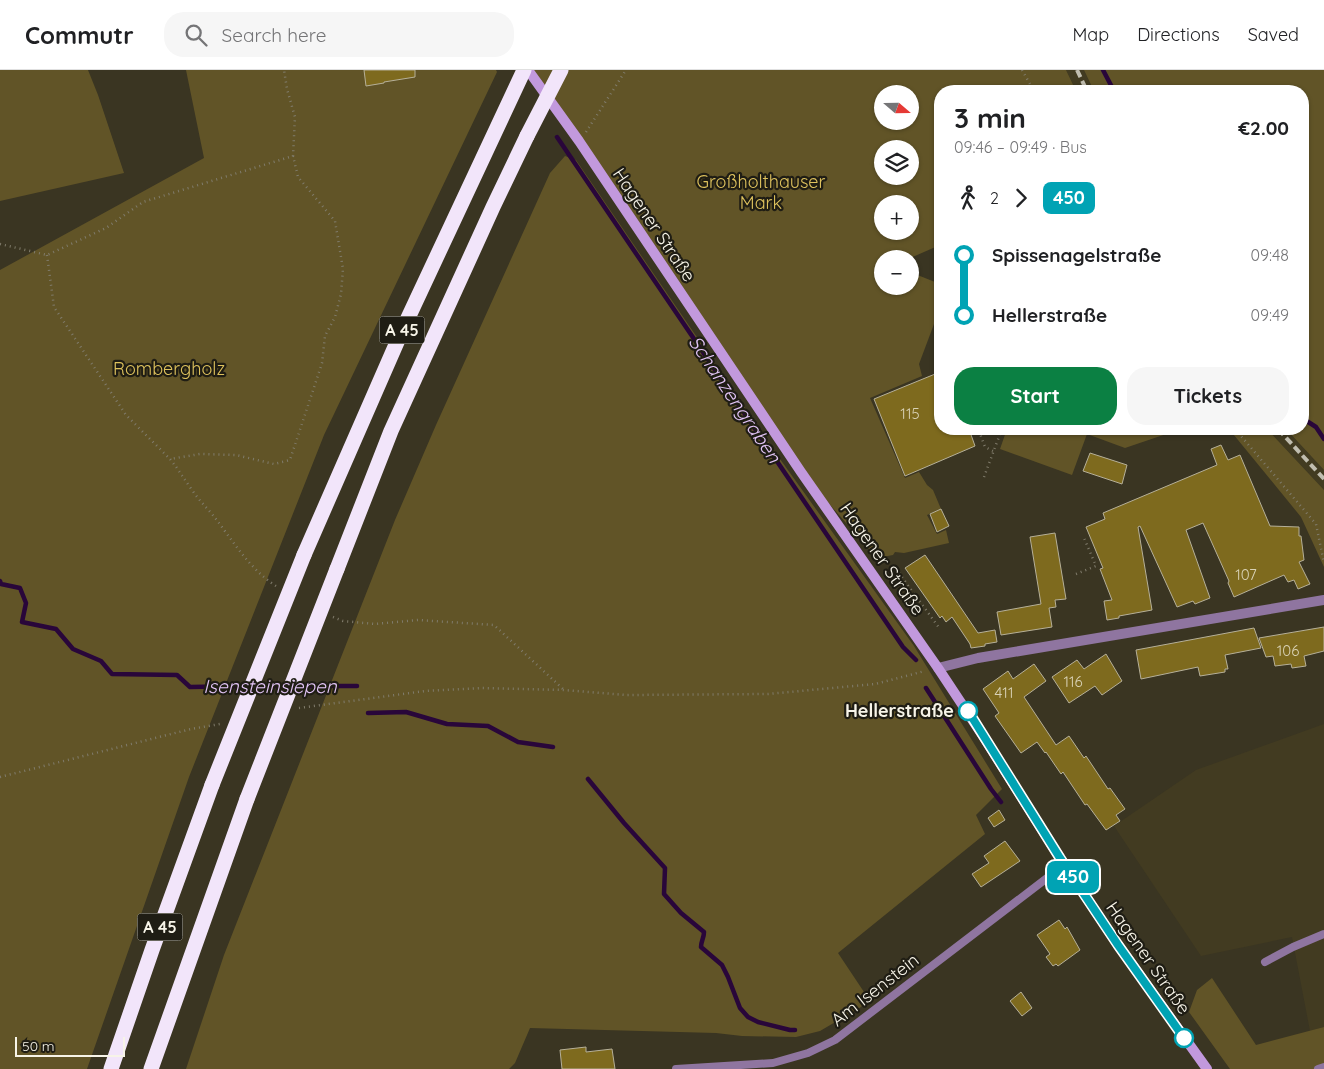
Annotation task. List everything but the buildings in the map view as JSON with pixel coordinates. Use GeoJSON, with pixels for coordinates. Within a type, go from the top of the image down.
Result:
{"type":"FeatureCollection","features":[{"type":"Feature","properties":{"kind":"highway","name":"A 45"},"geometry":{"type":"LineString","coordinates":[[111,1069],[212,785],[304,555],[401,333],[506,107],[526,70]]}},
{"type":"Feature","properties":{"kind":"highway","name":"A 45"},"geometry":{"type":"LineString","coordinates":[[152,1069],[247,799],[391,431],[493,207],[561,70]]}},
{"type":"Feature","properties":{"kind":"main road","name":"Hagener Straße"},"geometry":{"type":"LineString","coordinates":[[526,70],[579,141],[801,472],[938,668],[984,736],[1064,865],[1206,1069]]}},
{"type":"Feature","properties":{"kind":"street"},"geometry":{"type":"LineString","coordinates":[[938,668],[978,658],[1324,600]]}},
{"type":"Feature","properties":{"kind":"lane","name":"Am Isenstein"},"geometry":{"type":"LineString","coordinates":[[676,1069],[773,1063],[808,1053],[835,1040],[1064,865]]}},
{"type":"Feature","properties":{"kind":"lane"},"geometry":{"type":"LineString","coordinates":[[1265,962],[1293,947],[1324,934]]}},
{"type":"Feature","properties":{"kind":"lane"},"geometry":{"type":"LineString","coordinates":[[1318,1069],[1324,1067]]}},
{"type":"Feature","properties":{"kind":"path"},"geometry":{"type":"LineString","coordinates":[[0,244],[47,255],[106,228],[143,202],[293,156],[295,117],[284,70]]}},
{"type":"Feature","properties":{"kind":"path"},"geometry":{"type":"LineString","coordinates":[[579,141],[594,122],[626,70]]}},
{"type":"Feature","properties":{"kind":"path"},"geometry":{"type":"LineString","coordinates":[[1022,70],[1031,85]]}},
{"type":"Feature","properties":{"kind":"path"},"geometry":{"type":"LineString","coordinates":[[47,255],[54,307],[126,415],[170,459]]}},
{"type":"Feature","properties":{"kind":"path"},"geometry":{"type":"LineString","coordinates":[[980,435],[985,447],[993,451]]}},
{"type":"Feature","properties":{"kind":"path"},"geometry":{"type":"LineString","coordinates":[[984,477],[1000,435]]}},
{"type":"Feature","properties":{"kind":"path"},"geometry":{"type":"LineString","coordinates":[[1240,435],[1316,524],[1324,563]]}},
{"type":"Feature","properties":{"kind":"path"},"geometry":{"type":"LineString","coordinates":[[1076,574],[1096,566],[1084,538]]}},
{"type":"Feature","properties":{"kind":"path"},"geometry":{"type":"LineString","coordinates":[[896,569],[940,629]]}},
{"type":"Feature","properties":{"kind":"path"},"geometry":{"type":"LineString","coordinates":[[564,690],[626,695],[768,694],[875,684],[938,668]]}},
{"type":"Feature","properties":{"kind":"shaded area"},"geometry":{"type":"Polygon","coordinates":[[[1066,70],[1084,70],[1091,85],[1073,85],[1066,70]]]}},
{"type":"Feature","properties":{"kind":"shaded area"},"geometry":{"type":"Polygon","coordinates":[[[1273,435],[1292,435],[1324,470],[1324,490],[1273,435]]]}},
{"type":"Feature","properties":{"kind":"shaded area"},"geometry":{"type":"Polygon","coordinates":[[[1324,724],[1324,1027],[1310,1031],[1292,937],[1201,956],[1114,826],[1196,770],[1324,724]]]}},
{"type":"Feature","properties":{"kind":"green space"},"geometry":{"type":"Polygon","coordinates":[[[0,70],[88,70],[124,173],[0,201],[0,70]]]}},
{"type":"Feature","properties":{"kind":"green space","name":"Rombergholz"},"geometry":{"type":"Polygon","coordinates":[[[186,70],[496,70],[497,72],[324,435],[189,777],[87,1069],[0,1069],[0,270],[204,158],[186,70]]]}},
{"type":"Feature","properties":{"kind":"green space","name":"Großholthauser Mark"},"geometry":{"type":"Polygon","coordinates":[[[528,70],[1066,70],[1073,85],[934,85],[934,248],[919,254],[919,250],[874,250],[874,295],[919,295],[919,276],[934,282],[934,324],[919,364],[922,376],[870,398],[905,478],[919,472],[927,485],[933,490],[941,509],[927,515],[937,534],[946,530],[949,543],[904,553],[895,552],[893,555],[877,558],[801,472],[528,70]]]}},
{"type":"Feature","properties":{"kind":"green space"},"geometry":{"type":"Polygon","coordinates":[[[1084,70],[1324,70],[1324,470],[1292,435],[1309,435],[1309,85],[1091,85],[1084,70]]]}},
{"type":"Feature","properties":{"kind":"green space"},"geometry":{"type":"Polygon","coordinates":[[[565,156],[576,160],[780,459],[914,646],[1002,789],[976,815],[985,834],[838,953],[868,998],[861,1007],[820,1031],[796,1037],[530,1028],[515,1063],[509,1069],[186,1069],[224,955],[395,520],[550,173],[565,156]]]}},
{"type":"Feature","properties":{"kind":"green space"},"geometry":{"type":"Polygon","coordinates":[[[1005,435],[1087,435],[1072,475],[1000,449],[1005,435]]]}},
{"type":"Feature","properties":{"kind":"green space"},"geometry":{"type":"Polygon","coordinates":[[[1090,435],[1163,435],[1125,448],[1090,435]]]}},
{"type":"Feature","properties":{"kind":"green space"},"geometry":{"type":"Polygon","coordinates":[[[1234,435],[1273,435],[1324,490],[1324,567],[1301,517],[1234,435]]]}},
{"type":"Feature","properties":{"kind":"green space"},"geometry":{"type":"Polygon","coordinates":[[[1212,978],[1256,1045],[1324,1027],[1324,1069],[1230,1069],[1189,1012],[1197,990],[1212,978]]]}},
{"type":"Feature","properties":{"kind":"waterway"},"geometry":{"type":"LineString","coordinates":[[1103,70],[1111,85]]}},
{"type":"Feature","properties":{"kind":"waterway","name":"Schanzengraben"},"geometry":{"type":"LineString","coordinates":[[557,137],[903,647],[916,660]]}},
{"type":"Feature","properties":{"kind":"waterway"},"geometry":{"type":"LineString","coordinates":[[1309,422],[1316,427],[1324,439]]}},
{"type":"Feature","properties":{"kind":"waterway","name":"Isensteinsiepen"},"geometry":{"type":"LineString","coordinates":[[0,581],[1,584],[20,588],[26,603],[22,622],[56,629],[73,649],[101,661],[112,674],[177,675],[190,687],[248,686]]}},
{"type":"Feature","properties":{"kind":"waterway","name":"Isensteinsiepen"},"geometry":{"type":"LineString","coordinates":[[255,686],[288,686]]}},
{"type":"Feature","properties":{"kind":"waterway","name":"Isensteinsiepen"},"geometry":{"type":"LineString","coordinates":[[295,686],[357,686]]}},
{"type":"Feature","properties":{"kind":"waterway","name":"Schanzengraben"},"geometry":{"type":"LineString","coordinates":[[926,688],[1001,802]]}},
{"type":"Feature","properties":{"kind":"waterway","name":"Isensteinsiepen"},"geometry":{"type":"LineString","coordinates":[[368,713],[406,712],[447,724],[488,726],[518,742],[553,747]]}},
{"type":"Feature","properties":{"kind":"waterway","name":"Isensteinsiepen"},"geometry":{"type":"LineString","coordinates":[[588,779],[624,823],[665,868],[664,894],[681,913],[704,932],[701,947],[722,965],[740,1008],[748,1017],[758,1022],[795,1030]]}},
{"type":"Feature","properties":{"kind":"railway"},"geometry":{"type":"LineString","coordinates":[[1077,70],[1084,85]]}},
{"type":"Feature","properties":{"kind":"railway"},"geometry":{"type":"LineString","coordinates":[[1284,435],[1324,479]]}},
{"type":"Feature","properties":{"kind":"bus line","name":"450"},"geometry":{"type":"LineString","coordinates":[[968,711],[1060,858],[1118,945],[1184,1038]]}},
{"type":"Feature","properties":{"kind":"place","name":"Hellerstraße"},"geometry":{"type":"Point","coordinates":[968,711]}}]}
